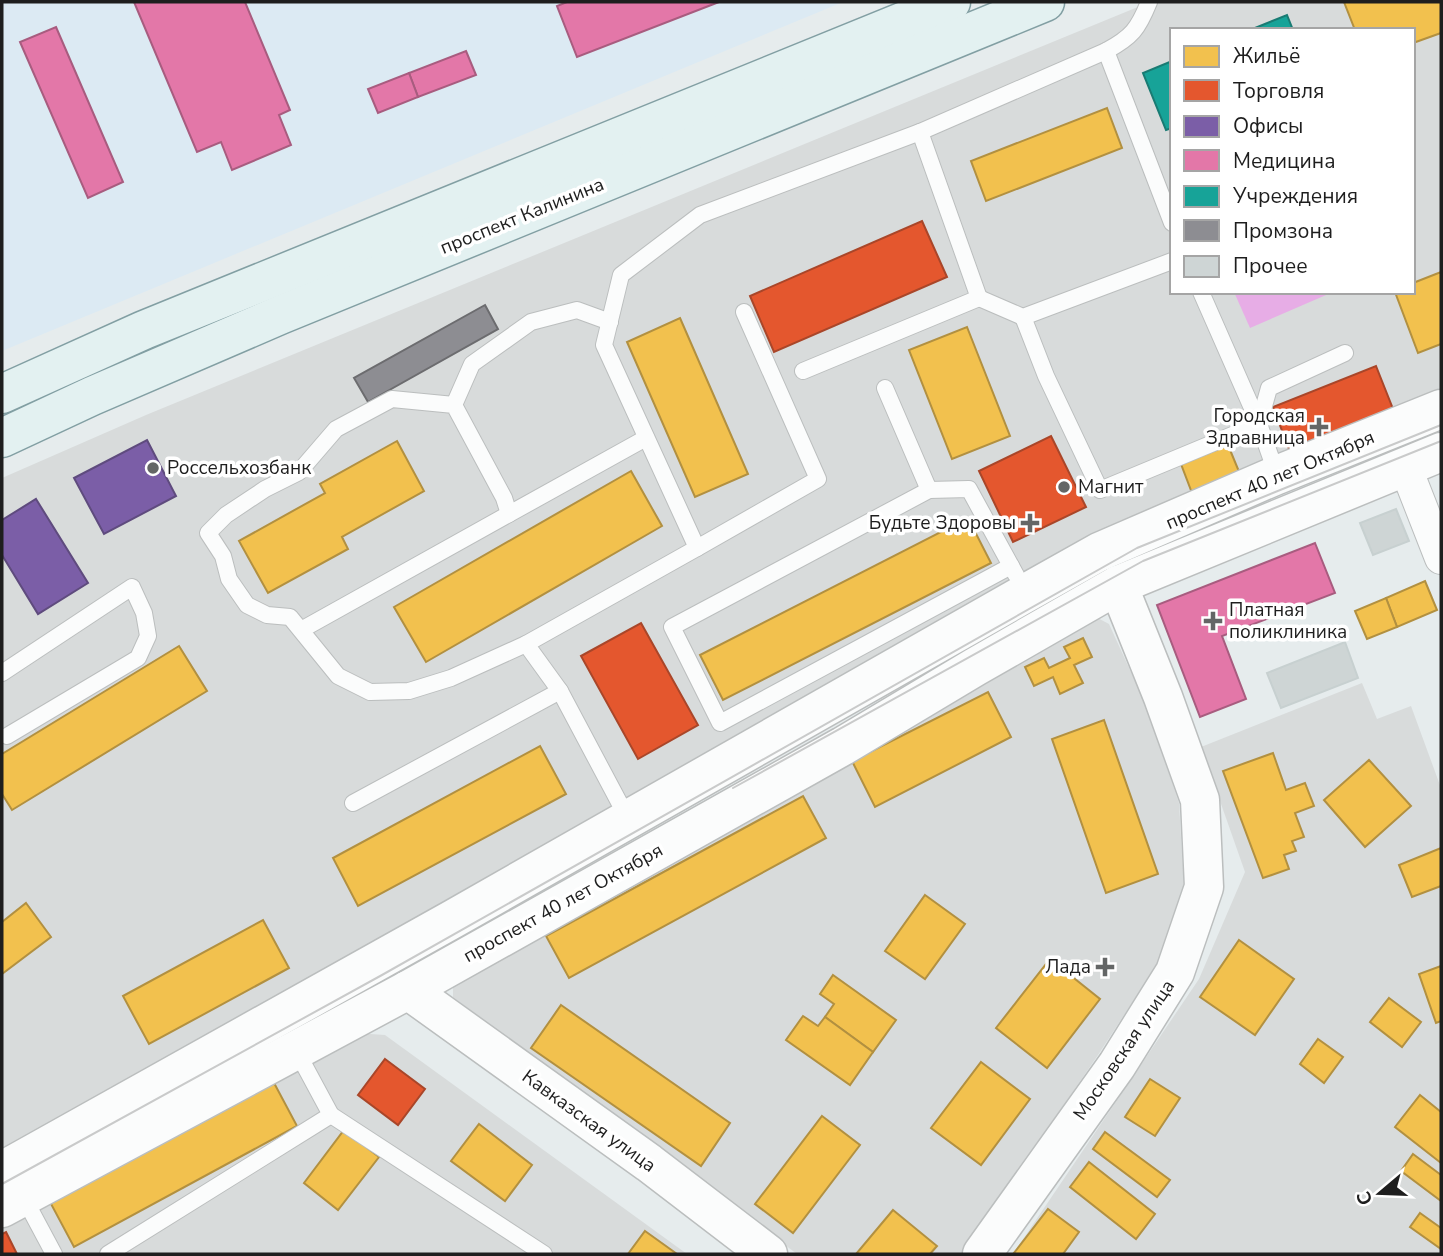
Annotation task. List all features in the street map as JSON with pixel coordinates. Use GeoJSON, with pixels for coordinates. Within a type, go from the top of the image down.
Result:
{"type":"FeatureCollection","features":[{"type":"Feature","properties":{"kind":"main road","name":"проспект Калинина"},"geometry":{"type":"LineString","coordinates":[[2,394],[144,330],[951,2]]}},
{"type":"Feature","properties":{"kind":"main road","name":"проспект Калинина"},"geometry":{"type":"LineString","coordinates":[[2,438],[280,315],[1045,2]]}},
{"type":"Feature","properties":{"kind":"street","name":"проспект 40 лет Октября"},"geometry":{"type":"LineString","coordinates":[[9,1192],[419,939],[628,819],[1018,579],[1099,552],[1441,408]]}},
{"type":"Feature","properties":{"kind":"street","name":"проспект 40 лет Октября"},"geometry":{"type":"LineString","coordinates":[[9,1192],[296,1050],[408,990],[843,746],[1118,585],[1441,452]]}},
{"type":"Feature","properties":{"kind":"street"},"geometry":{"type":"LineString","coordinates":[[1405,466],[1441,558]]}},
{"type":"Feature","properties":{"kind":"street"},"geometry":{"type":"LineString","coordinates":[[1099,552],[1118,585]]}},
{"type":"Feature","properties":{"kind":"street","name":"Московская улица"},"geometry":{"type":"LineString","coordinates":[[982,1254],[1117,1065],[1175,972],[1204,887],[1200,800],[1163,697],[1118,585]]}},
{"type":"Feature","properties":{"kind":"street","name":"Кавказская улица"},"geometry":{"type":"LineString","coordinates":[[408,990],[649,1163],[768,1254]]}},
{"type":"Feature","properties":{"kind":"lane"},"geometry":{"type":"LineString","coordinates":[[696,548],[604,345],[621,275],[700,215],[920,132],[1106,51],[1125,41],[1140,24],[1149,2]]}},
{"type":"Feature","properties":{"kind":"lane"},"geometry":{"type":"LineString","coordinates":[[1106,51],[1170,218]]}},
{"type":"Feature","properties":{"kind":"lane"},"geometry":{"type":"LineString","coordinates":[[920,132],[979,298]]}},
{"type":"Feature","properties":{"kind":"lane"},"geometry":{"type":"LineString","coordinates":[[803,371],[979,298],[1023,317],[1170,262]]}},
{"type":"Feature","properties":{"kind":"lane"},"geometry":{"type":"LineString","coordinates":[[1202,294],[1259,424],[1278,475]]}},
{"type":"Feature","properties":{"kind":"lane"},"geometry":{"type":"LineString","coordinates":[[454,405],[472,364],[531,322],[578,310],[610,322]]}},
{"type":"Feature","properties":{"kind":"lane"},"geometry":{"type":"LineString","coordinates":[[454,405],[392,399],[336,429],[299,472],[265,489],[226,516],[208,533],[223,556],[229,579],[247,605],[267,615],[290,617],[338,676],[370,692],[409,691],[451,678],[526,644],[818,479],[744,312]]}},
{"type":"Feature","properties":{"kind":"lane"},"geometry":{"type":"LineString","coordinates":[[1023,317],[1046,376],[1100,490],[1259,424]]}},
{"type":"Feature","properties":{"kind":"lane"},"geometry":{"type":"LineString","coordinates":[[1259,424],[1269,388],[1345,353]]}},
{"type":"Feature","properties":{"kind":"lane"},"geometry":{"type":"LineString","coordinates":[[884,388],[929,490]]}},
{"type":"Feature","properties":{"kind":"lane"},"geometry":{"type":"LineString","coordinates":[[454,405],[504,498],[509,514]]}},
{"type":"Feature","properties":{"kind":"lane"},"geometry":{"type":"LineString","coordinates":[[301,630],[646,438]]}},
{"type":"Feature","properties":{"kind":"lane"},"geometry":{"type":"LineString","coordinates":[[969,489],[1018,579],[720,723],[672,627],[929,490],[969,489]]}},
{"type":"Feature","properties":{"kind":"lane"},"geometry":{"type":"LineString","coordinates":[[2,673],[132,587],[144,613],[148,636],[138,658],[7,736]]}},
{"type":"Feature","properties":{"kind":"lane"},"geometry":{"type":"LineString","coordinates":[[526,644],[560,691],[628,819]]}},
{"type":"Feature","properties":{"kind":"lane"},"geometry":{"type":"LineString","coordinates":[[353,803],[560,691]]}},
{"type":"Feature","properties":{"kind":"lane"},"geometry":{"type":"LineString","coordinates":[[296,1050],[331,1115],[544,1254]]}},
{"type":"Feature","properties":{"kind":"lane"},"geometry":{"type":"LineString","coordinates":[[108,1254],[331,1115]]}},
{"type":"Feature","properties":{"kind":"lane"},"geometry":{"type":"LineString","coordinates":[[9,1192],[54,1254]]}},
{"type":"Feature","properties":{"kind":"shaded area"},"geometry":{"type":"Polygon","coordinates":[[[2,2],[843,2],[2,351],[2,2]]]}},
{"type":"Feature","properties":{"kind":"shaded area"},"geometry":{"type":"Polygon","coordinates":[[[1150,2],[1441,2],[1441,401],[1084,545],[2,1152],[2,478],[146,415],[1150,2]]]}},
{"type":"Feature","properties":{"kind":"shaded area"},"geometry":{"type":"Polygon","coordinates":[[[1235,294],[1328,294],[1250,328],[1235,294]]]}},
{"type":"Feature","properties":{"kind":"shaded area"},"geometry":{"type":"Polygon","coordinates":[[[1092,615],[1109,624],[1145,703],[1179,803],[1184,889],[1156,966],[962,1254],[797,1254],[453,997],[453,981],[1092,615]]]}},
{"type":"Feature","properties":{"kind":"shaded area"},"geometry":{"type":"Polygon","coordinates":[[[1362,683],[1377,719],[1411,706],[1441,788],[1441,1254],[1013,1254],[1199,979],[1245,872],[1201,747],[1362,683]]]}},
{"type":"Feature","properties":{"kind":"shaded area"},"geometry":{"type":"Polygon","coordinates":[[[355,1033],[385,1035],[687,1254],[2,1254],[2,1221],[355,1033]]]}},
{"type":"Feature","properties":{"kind":"building: Жильё"},"geometry":{"type":"Polygon","coordinates":[[[1344,2],[1441,2],[1441,33],[1415,42],[1415,28],[1354,28],[1344,2]]]}},
{"type":"Feature","properties":{"kind":"building: Жильё"},"geometry":{"type":"Polygon","coordinates":[[[1107,108],[1122,148],[986,201],[971,161],[1107,108]]]}},
{"type":"Feature","properties":{"kind":"building: Жильё"},"geometry":{"type":"Polygon","coordinates":[[[1441,272],[1441,344],[1418,353],[1396,294],[1415,294],[1415,282],[1441,272]]]}},
{"type":"Feature","properties":{"kind":"building: Жильё"},"geometry":{"type":"Polygon","coordinates":[[[680,318],[748,474],[695,497],[627,342],[680,318]]]}},
{"type":"Feature","properties":{"kind":"building: Жильё"},"geometry":{"type":"Polygon","coordinates":[[[967,327],[1010,436],[952,459],[909,350],[967,327]]]}},
{"type":"Feature","properties":{"kind":"building: Жильё"},"geometry":{"type":"Polygon","coordinates":[[[397,441],[424,491],[342,537],[348,549],[268,593],[239,541],[325,493],[320,484],[397,441]]]}},
{"type":"Feature","properties":{"kind":"building: Жильё"},"geometry":{"type":"Polygon","coordinates":[[[1228,445],[1240,474],[1192,493],[1181,464],[1228,445]]]}},
{"type":"Feature","properties":{"kind":"building: Жильё"},"geometry":{"type":"Polygon","coordinates":[[[631,471],[662,526],[426,662],[394,607],[631,471]]]}},
{"type":"Feature","properties":{"kind":"building: Жильё"},"geometry":{"type":"Polygon","coordinates":[[[968,518],[991,563],[723,700],[700,655],[968,518]]]}},
{"type":"Feature","properties":{"kind":"building: Жильё"},"geometry":{"type":"Polygon","coordinates":[[[1425,581],[1437,610],[1397,627],[1386,598],[1425,581]]]}},
{"type":"Feature","properties":{"kind":"building: Жильё"},"geometry":{"type":"Polygon","coordinates":[[[1386,598],[1397,627],[1367,639],[1355,611],[1386,598]]]}},
{"type":"Feature","properties":{"kind":"building: Жильё"},"geometry":{"type":"Polygon","coordinates":[[[1083,638],[1092,657],[1074,665],[1083,683],[1060,694],[1053,677],[1034,686],[1025,667],[1044,658],[1049,668],[1070,658],[1064,647],[1083,638]]]}},
{"type":"Feature","properties":{"kind":"building: Жильё"},"geometry":{"type":"Polygon","coordinates":[[[179,646],[207,691],[12,810],[2,794],[2,754],[179,646]]]}},
{"type":"Feature","properties":{"kind":"building: Жильё"},"geometry":{"type":"Polygon","coordinates":[[[988,692],[1011,737],[875,807],[852,761],[988,692]]]}},
{"type":"Feature","properties":{"kind":"building: Жильё"},"geometry":{"type":"Polygon","coordinates":[[[1104,720],[1158,874],[1106,893],[1052,739],[1104,720]]]}},
{"type":"Feature","properties":{"kind":"building: Жильё"},"geometry":{"type":"Polygon","coordinates":[[[540,746],[566,794],[358,906],[333,858],[540,746]]]}},
{"type":"Feature","properties":{"kind":"building: Жильё"},"geometry":{"type":"Polygon","coordinates":[[[1273,753],[1286,790],[1305,783],[1314,806],[1295,813],[1304,837],[1292,841],[1296,851],[1284,855],[1289,869],[1263,878],[1223,771],[1273,753]]]}},
{"type":"Feature","properties":{"kind":"building: Жильё"},"geometry":{"type":"Polygon","coordinates":[[[1369,760],[1411,806],[1365,847],[1324,800],[1369,760]]]}},
{"type":"Feature","properties":{"kind":"building: Жильё"},"geometry":{"type":"Polygon","coordinates":[[[803,796],[826,838],[569,978],[546,936],[803,796]]]}},
{"type":"Feature","properties":{"kind":"building: Жильё"},"geometry":{"type":"Polygon","coordinates":[[[1441,848],[1441,886],[1412,897],[1399,865],[1441,848]]]}},
{"type":"Feature","properties":{"kind":"building: Жильё"},"geometry":{"type":"Polygon","coordinates":[[[925,895],[965,924],[925,979],[885,951],[925,895]]]}},
{"type":"Feature","properties":{"kind":"building: Жильё"},"geometry":{"type":"Polygon","coordinates":[[[26,903],[51,937],[2,974],[2,922],[26,903]]]}},
{"type":"Feature","properties":{"kind":"building: Жильё"},"geometry":{"type":"Polygon","coordinates":[[[263,920],[289,968],[149,1044],[123,996],[263,920]]]}},
{"type":"Feature","properties":{"kind":"building: Жильё"},"geometry":{"type":"Polygon","coordinates":[[[1239,940],[1294,979],[1255,1035],[1200,997],[1239,940]]]}},
{"type":"Feature","properties":{"kind":"building: Жильё"},"geometry":{"type":"Polygon","coordinates":[[[1050,959],[1100,999],[1047,1068],[996,1028],[1050,959]]]}},
{"type":"Feature","properties":{"kind":"building: Жильё"},"geometry":{"type":"Polygon","coordinates":[[[1441,966],[1441,1021],[1436,1023],[1419,974],[1441,966]]]}},
{"type":"Feature","properties":{"kind":"building: Жильё"},"geometry":{"type":"Polygon","coordinates":[[[833,975],[896,1020],[873,1052],[825,1017],[834,1004],[820,994],[833,975]]]}},
{"type":"Feature","properties":{"kind":"building: Жильё"},"geometry":{"type":"Polygon","coordinates":[[[1389,998],[1421,1022],[1402,1047],[1370,1022],[1389,998]]]}},
{"type":"Feature","properties":{"kind":"building: Жильё"},"geometry":{"type":"Polygon","coordinates":[[[561,1005],[730,1123],[701,1166],[531,1048],[561,1005]]]}},
{"type":"Feature","properties":{"kind":"building: Жильё"},"geometry":{"type":"Polygon","coordinates":[[[803,1016],[818,1026],[825,1017],[873,1052],[850,1085],[786,1040],[803,1016]]]}},
{"type":"Feature","properties":{"kind":"building: Жильё"},"geometry":{"type":"Polygon","coordinates":[[[1318,1039],[1343,1057],[1324,1083],[1300,1064],[1318,1039]]]}},
{"type":"Feature","properties":{"kind":"building: Жильё"},"geometry":{"type":"Polygon","coordinates":[[[981,1062],[1030,1099],[981,1165],[931,1128],[981,1062]]]}},
{"type":"Feature","properties":{"kind":"building: Жильё"},"geometry":{"type":"Polygon","coordinates":[[[1150,1079],[1180,1098],[1155,1136],[1125,1117],[1150,1079]]]}},
{"type":"Feature","properties":{"kind":"building: Жильё"},"geometry":{"type":"Polygon","coordinates":[[[273,1081],[297,1126],[74,1247],[50,1202],[273,1081]]]}},
{"type":"Feature","properties":{"kind":"building: Жильё"},"geometry":{"type":"Polygon","coordinates":[[[1420,1095],[1441,1112],[1441,1163],[1395,1127],[1420,1095]]]}},
{"type":"Feature","properties":{"kind":"building: Жильё"},"geometry":{"type":"Polygon","coordinates":[[[822,1116],[860,1145],[793,1233],[755,1204],[822,1116]]]}},
{"type":"Feature","properties":{"kind":"building: Жильё"},"geometry":{"type":"Polygon","coordinates":[[[479,1124],[532,1165],[505,1201],[451,1161],[479,1124]]]}},
{"type":"Feature","properties":{"kind":"building: Жильё"},"geometry":{"type":"Polygon","coordinates":[[[344,1130],[379,1157],[338,1210],[304,1183],[344,1130]]]}},
{"type":"Feature","properties":{"kind":"building: Жильё"},"geometry":{"type":"Polygon","coordinates":[[[1105,1132],[1170,1180],[1157,1197],[1093,1149],[1105,1132]]]}},
{"type":"Feature","properties":{"kind":"building: Жильё"},"geometry":{"type":"Polygon","coordinates":[[[1413,1154],[1441,1175],[1441,1201],[1401,1171],[1413,1154]]]}},
{"type":"Feature","properties":{"kind":"building: Жильё"},"geometry":{"type":"Polygon","coordinates":[[[1089,1162],[1155,1214],[1136,1239],[1070,1187],[1089,1162]]]}},
{"type":"Feature","properties":{"kind":"building: Жильё"},"geometry":{"type":"Polygon","coordinates":[[[1048,1209],[1079,1232],[1063,1254],[1014,1253],[1048,1209]]]}},
{"type":"Feature","properties":{"kind":"building: Жильё"},"geometry":{"type":"Polygon","coordinates":[[[893,1210],[937,1246],[930,1254],[856,1254],[893,1210]]]}},
{"type":"Feature","properties":{"kind":"building: Жильё"},"geometry":{"type":"Polygon","coordinates":[[[1420,1213],[1441,1228],[1441,1249],[1410,1227],[1420,1213]]]}},
{"type":"Feature","properties":{"kind":"building: Жильё"},"geometry":{"type":"Polygon","coordinates":[[[645,1231],[677,1254],[628,1254],[645,1231]]]}},
{"type":"Feature","properties":{"kind":"building: Торговля"},"geometry":{"type":"Polygon","coordinates":[[[922,221],[947,277],[774,352],[750,296],[922,221]]]}},
{"type":"Feature","properties":{"kind":"building: Торговля"},"geometry":{"type":"Polygon","coordinates":[[[1376,366],[1393,409],[1289,449],[1273,407],[1376,366]]]}},
{"type":"Feature","properties":{"kind":"building: Торговля"},"geometry":{"type":"Polygon","coordinates":[[[1051,436],[1086,507],[1013,542],[979,471],[1051,436]]]}},
{"type":"Feature","properties":{"kind":"building: Торговля"},"geometry":{"type":"Polygon","coordinates":[[[641,623],[698,725],[638,759],[581,656],[641,623]]]}},
{"type":"Feature","properties":{"kind":"building: Торговля"},"geometry":{"type":"Polygon","coordinates":[[[385,1059],[425,1089],[398,1125],[358,1095],[385,1059]]]}},
{"type":"Feature","properties":{"kind":"building: Торговля"},"geometry":{"type":"Polygon","coordinates":[[[6,1232],[17,1254],[2,1254],[2,1234],[6,1232]]]}},
{"type":"Feature","properties":{"kind":"building: Офисы"},"geometry":{"type":"Polygon","coordinates":[[[147,440],[176,496],[104,534],[74,478],[147,440]]]}},
{"type":"Feature","properties":{"kind":"building: Офисы"},"geometry":{"type":"Polygon","coordinates":[[[36,499],[88,583],[38,614],[2,555],[2,520],[36,499]]]}},
{"type":"Feature","properties":{"kind":"building: Медицина"},"geometry":{"type":"Polygon","coordinates":[[[134,2],[245,2],[290,110],[279,115],[291,145],[232,170],[221,142],[197,152],[134,2]]]}},
{"type":"Feature","properties":{"kind":"building: Медицина"},"geometry":{"type":"Polygon","coordinates":[[[567,2],[719,2],[577,57],[557,6],[567,2]]]}},
{"type":"Feature","properties":{"kind":"building: Медицина"},"geometry":{"type":"Polygon","coordinates":[[[56,27],[123,182],[88,198],[20,42],[56,27]]]}},
{"type":"Feature","properties":{"kind":"building: Медицина"},"geometry":{"type":"Polygon","coordinates":[[[466,51],[476,75],[418,97],[409,73],[466,51]]]}},
{"type":"Feature","properties":{"kind":"building: Медицина"},"geometry":{"type":"Polygon","coordinates":[[[409,73],[418,97],[378,113],[368,89],[409,73]]]}},
{"type":"Feature","properties":{"kind":"building: Медицина","name":"Платная поликлиника"},"geometry":{"type":"Polygon","coordinates":[[[1315,543],[1335,593],[1222,636],[1246,699],[1200,717],[1157,605],[1315,543]]]}},
{"type":"Feature","properties":{"kind":"building: Учреждения"},"geometry":{"type":"Polygon","coordinates":[[[1287,15],[1292,28],[1255,28],[1287,15]]]}},
{"type":"Feature","properties":{"kind":"building: Учреждения"},"geometry":{"type":"Polygon","coordinates":[[[1170,62],[1170,129],[1166,130],[1143,73],[1170,62]]]}},
{"type":"Feature","properties":{"kind":"building: Промзона"},"geometry":{"type":"Polygon","coordinates":[[[485,305],[498,329],[368,402],[354,378],[485,305]]]}},
{"type":"Feature","properties":{"kind":"building: Прочее"},"geometry":{"type":"Polygon","coordinates":[[[1396,509],[1409,541],[1373,555],[1360,523],[1396,509]]]}},
{"type":"Feature","properties":{"kind":"building: Прочее"},"geometry":{"type":"Polygon","coordinates":[[[1345,642],[1358,678],[1281,708],[1267,673],[1345,642]]]}},
{"type":"Feature","properties":{"kind":"tram line"},"geometry":{"type":"LineString","coordinates":[[2,1184],[382,975],[1137,548],[1441,425]]}},
{"type":"Feature","properties":{"kind":"tram line"},"geometry":{"type":"LineString","coordinates":[[733,788],[1143,561],[1441,441]]}},
{"type":"Feature","properties":{"kind":"place","name":"Городская Здравница"},"geometry":{"type":"Point","coordinates":[1319,427]}},
{"type":"Feature","properties":{"kind":"place","name":"Россельхозбанк"},"geometry":{"type":"Point","coordinates":[153,468]}},
{"type":"Feature","properties":{"kind":"place","name":"Магнит"},"geometry":{"type":"Point","coordinates":[1064,487]}},
{"type":"Feature","properties":{"kind":"place","name":"Будьте Здоровы"},"geometry":{"type":"Point","coordinates":[1030,523]}},
{"type":"Feature","properties":{"kind":"place","name":"Платная поликлиника"},"geometry":{"type":"Point","coordinates":[1213,621]}},
{"type":"Feature","properties":{"kind":"place","name":"Лада"},"geometry":{"type":"Point","coordinates":[1105,967]}}]}
